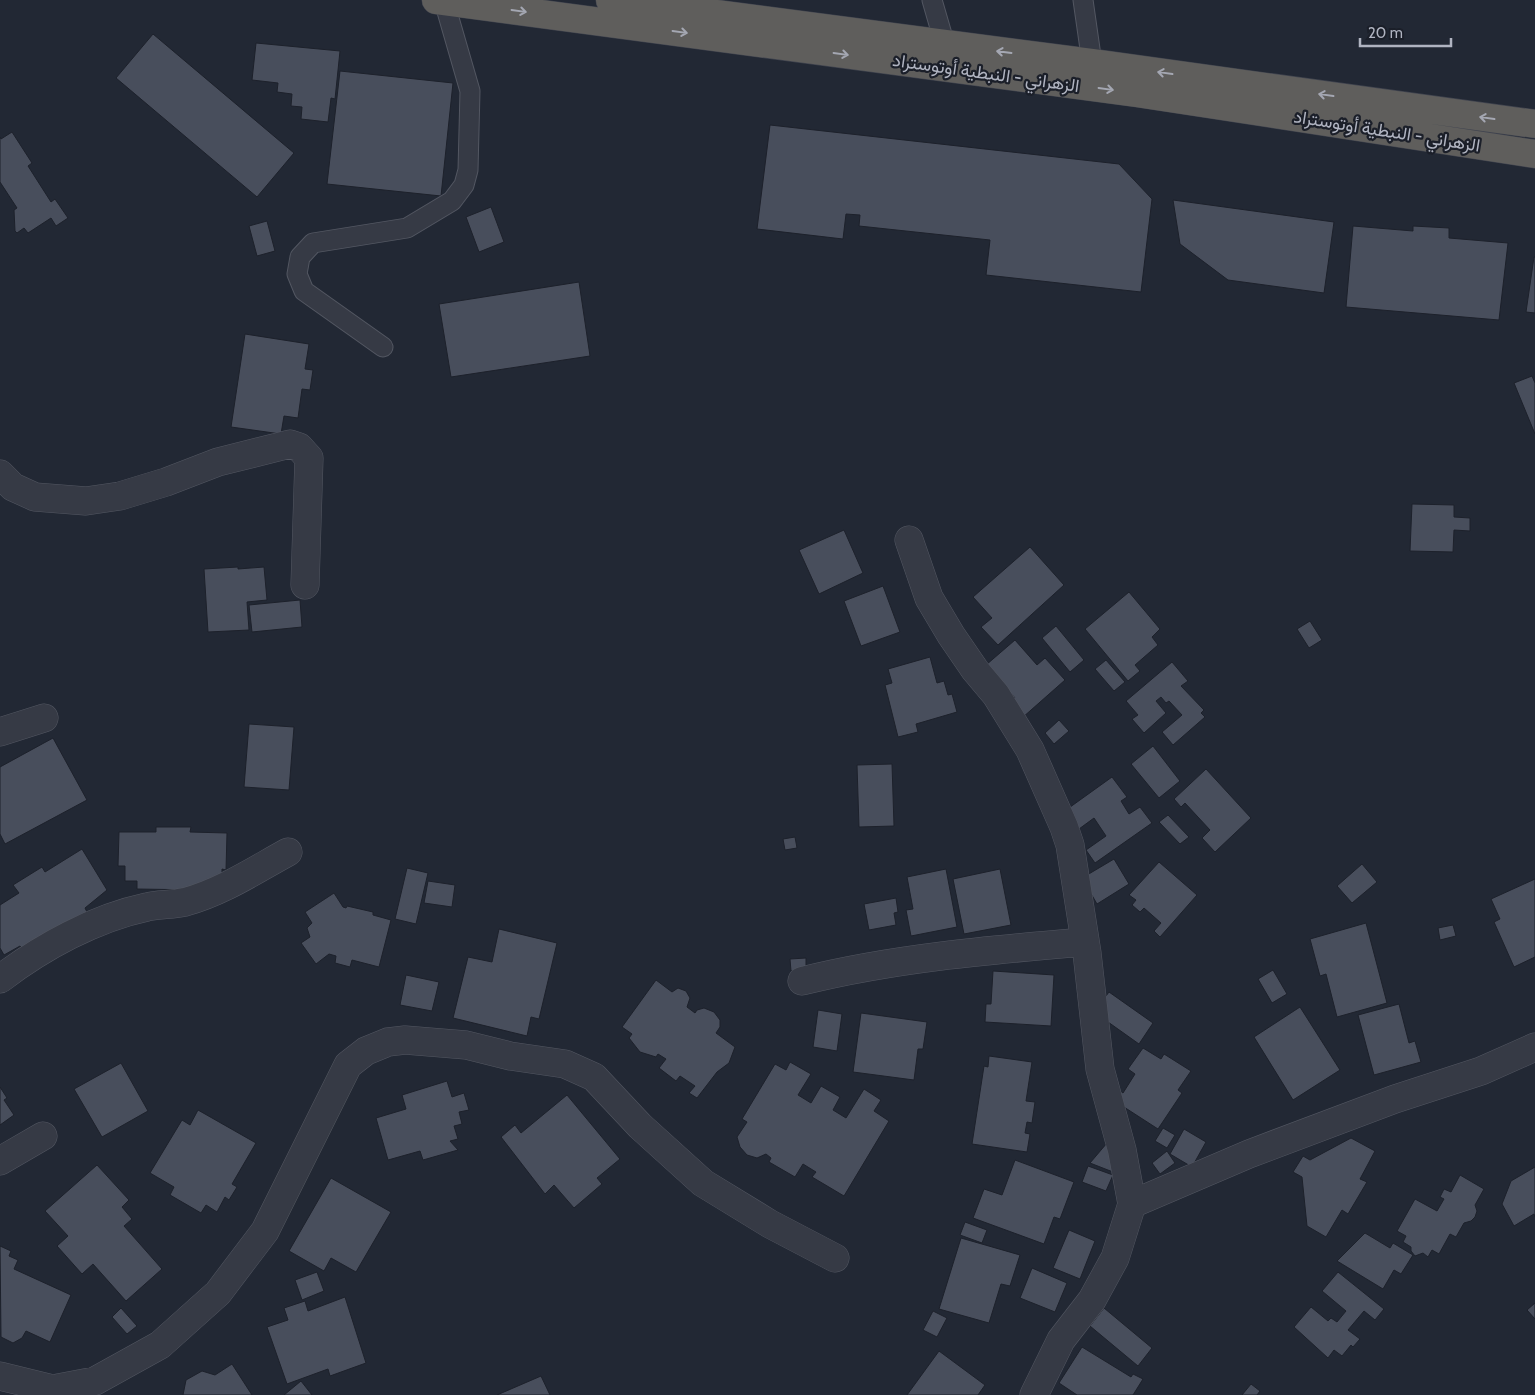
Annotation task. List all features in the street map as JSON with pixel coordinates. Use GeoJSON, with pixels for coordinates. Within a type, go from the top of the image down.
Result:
{"type":"FeatureCollection","features":[{"type":"Feature","properties":{"kind":"highway","name":"الزهراني - النبطية أوتوستراد"},"geometry":{"type":"LineString","coordinates":[[610,0],[1092,63],[1535,124]]}},
{"type":"Feature","properties":{"kind":"highway","name":"الزهراني - النبطية أوتوستراد"},"geometry":{"type":"LineString","coordinates":[[440,1],[1137,93],[1535,154]]}},
{"type":"Feature","properties":{"kind":"street"},"geometry":{"type":"LineString","coordinates":[[0,474],[13,487],[35,497],[86,502],[120,496],[166,482],[218,462],[264,450],[290,444],[299,447],[310,458],[305,585]]}},
{"type":"Feature","properties":{"kind":"street"},"geometry":{"type":"LineString","coordinates":[[909,540],[929,598],[951,635],[975,670],[996,695],[1030,750],[1064,827],[1070,845],[1100,1069],[1122,1150],[1132,1204],[1115,1258],[1092,1300],[1061,1340],[1034,1395]]}},
{"type":"Feature","properties":{"kind":"street"},"geometry":{"type":"LineString","coordinates":[[0,732],[44,718]]}},
{"type":"Feature","properties":{"kind":"street"},"geometry":{"type":"LineString","coordinates":[[0,979],[17,966],[80,931],[114,916],[147,906],[184,902],[229,885],[288,852]]}},
{"type":"Feature","properties":{"kind":"street"},"geometry":{"type":"LineString","coordinates":[[802,981],[843,971],[981,950],[1084,942]]}},
{"type":"Feature","properties":{"kind":"street"},"geometry":{"type":"LineString","coordinates":[[0,1376],[53,1389],[95,1381],[160,1345],[218,1293],[266,1231],[348,1065],[366,1051],[388,1042],[405,1040],[466,1045],[510,1056],[565,1064],[594,1077],[640,1126],[703,1183],[764,1221],[834,1258]]}},
{"type":"Feature","properties":{"kind":"street"},"geometry":{"type":"LineString","coordinates":[[1132,1204],[1249,1154],[1395,1099],[1482,1071],[1535,1047]]}},
{"type":"Feature","properties":{"kind":"street"},"geometry":{"type":"LineString","coordinates":[[0,1161],[43,1136]]}},
{"type":"Feature","properties":{"kind":"lane"},"geometry":{"type":"LineString","coordinates":[[932,0],[945,45]]}},
{"type":"Feature","properties":{"kind":"lane"},"geometry":{"type":"LineString","coordinates":[[1083,0],[1092,63]]}},
{"type":"Feature","properties":{"kind":"lane"},"geometry":{"type":"LineString","coordinates":[[383,347],[304,290],[297,274],[300,257],[313,243],[407,228],[452,201],[464,185],[468,170],[470,92],[440,1]]}},
{"type":"Feature","properties":{"kind":"building"},"geometry":{"type":"Polygon","coordinates":[[[153,34],[294,153],[257,197],[116,78],[153,34]]]}},
{"type":"Feature","properties":{"kind":"building"},"geometry":{"type":"Polygon","coordinates":[[[256,43],[340,51],[335,99],[331,98],[328,122],[301,119],[302,107],[291,106],[292,94],[277,92],[278,83],[252,80],[256,43]]]}},
{"type":"Feature","properties":{"kind":"building"},"geometry":{"type":"Polygon","coordinates":[[[340,71],[453,83],[441,196],[327,184],[340,71]]]}},
{"type":"Feature","properties":{"kind":"building"},"geometry":{"type":"Polygon","coordinates":[[[770,125],[1119,164],[1152,199],[1141,292],[986,275],[990,240],[859,226],[860,215],[846,214],[843,239],[757,229],[770,125]]]}},
{"type":"Feature","properties":{"kind":"building"},"geometry":{"type":"Polygon","coordinates":[[[12,132],[32,163],[28,166],[51,202],[55,199],[68,218],[56,226],[51,218],[28,233],[24,228],[17,233],[15,231],[14,210],[17,208],[0,182],[0,137],[1,139],[12,132]]]}},
{"type":"Feature","properties":{"kind":"building"},"geometry":{"type":"Polygon","coordinates":[[[1173,200],[1334,222],[1324,293],[1228,280],[1180,244],[1173,200]]]}},
{"type":"Feature","properties":{"kind":"building"},"geometry":{"type":"Polygon","coordinates":[[[491,207],[504,242],[479,252],[466,217],[491,207]]]}},
{"type":"Feature","properties":{"kind":"building"},"geometry":{"type":"Polygon","coordinates":[[[267,221],[275,251],[257,256],[249,226],[267,221]]]}},
{"type":"Feature","properties":{"kind":"building"},"geometry":{"type":"Polygon","coordinates":[[[1353,226],[1413,231],[1413,226],[1449,228],[1449,238],[1508,243],[1499,320],[1346,307],[1353,226]]]}},
{"type":"Feature","properties":{"kind":"building"},"geometry":{"type":"Polygon","coordinates":[[[1535,257],[1535,313],[1526,312],[1535,257]]]}},
{"type":"Feature","properties":{"kind":"building"},"geometry":{"type":"Polygon","coordinates":[[[579,282],[590,356],[451,377],[439,304],[579,282]]]}},
{"type":"Feature","properties":{"kind":"building"},"geometry":{"type":"Polygon","coordinates":[[[245,334],[309,344],[305,369],[313,370],[310,390],[302,389],[298,418],[284,416],[281,434],[231,427],[245,334]]]}},
{"type":"Feature","properties":{"kind":"building"},"geometry":{"type":"Polygon","coordinates":[[[1532,376],[1535,383],[1535,434],[1514,383],[1532,376]]]}},
{"type":"Feature","properties":{"kind":"building"},"geometry":{"type":"Polygon","coordinates":[[[1412,504],[1454,505],[1454,517],[1470,518],[1470,531],[1454,530],[1453,552],[1410,551],[1412,504]]]}},
{"type":"Feature","properties":{"kind":"building"},"geometry":{"type":"Polygon","coordinates":[[[844,530],[863,573],[819,594],[799,550],[844,530]]]}},
{"type":"Feature","properties":{"kind":"building"},"geometry":{"type":"Polygon","coordinates":[[[1030,547],[1064,585],[998,645],[981,627],[992,618],[973,597],[1030,547]]]}},
{"type":"Feature","properties":{"kind":"building"},"geometry":{"type":"Polygon","coordinates":[[[238,567],[238,569],[264,567],[267,600],[247,602],[249,630],[208,632],[204,569],[238,567]]]}},
{"type":"Feature","properties":{"kind":"building"},"geometry":{"type":"Polygon","coordinates":[[[883,586],[900,632],[861,646],[844,601],[883,586]]]}},
{"type":"Feature","properties":{"kind":"building"},"geometry":{"type":"Polygon","coordinates":[[[1129,592],[1160,629],[1152,637],[1158,645],[1135,665],[1140,671],[1128,681],[1085,629],[1129,592]]]}},
{"type":"Feature","properties":{"kind":"building"},"geometry":{"type":"Polygon","coordinates":[[[300,600],[302,627],[252,632],[249,605],[300,600]]]}},
{"type":"Feature","properties":{"kind":"building"},"geometry":{"type":"Polygon","coordinates":[[[1310,621],[1322,640],[1309,648],[1297,629],[1310,621]]]}},
{"type":"Feature","properties":{"kind":"building"},"geometry":{"type":"Polygon","coordinates":[[[1056,626],[1084,660],[1070,672],[1042,638],[1056,626]]]}},
{"type":"Feature","properties":{"kind":"building"},"geometry":{"type":"Polygon","coordinates":[[[1015,640],[1037,665],[1045,658],[1065,680],[1022,718],[1010,703],[1015,698],[986,665],[1015,640]]]}},
{"type":"Feature","properties":{"kind":"building"},"geometry":{"type":"Polygon","coordinates":[[[930,657],[937,683],[944,681],[948,695],[952,694],[957,712],[916,724],[918,732],[898,737],[885,685],[892,683],[888,669],[930,657]]]}},
{"type":"Feature","properties":{"kind":"building"},"geometry":{"type":"Polygon","coordinates":[[[1106,660],[1125,682],[1114,691],[1095,669],[1106,660]]]}},
{"type":"Feature","properties":{"kind":"building"},"geometry":{"type":"Polygon","coordinates":[[[1172,662],[1188,681],[1181,686],[1204,710],[1201,713],[1205,717],[1173,745],[1162,732],[1182,715],[1169,701],[1166,703],[1161,697],[1156,701],[1166,713],[1144,733],[1132,719],[1138,715],[1126,701],[1172,662]]]}},
{"type":"Feature","properties":{"kind":"building"},"geometry":{"type":"Polygon","coordinates":[[[1059,720],[1069,731],[1054,744],[1045,733],[1059,720]]]}},
{"type":"Feature","properties":{"kind":"building"},"geometry":{"type":"Polygon","coordinates":[[[249,724],[294,727],[289,790],[244,787],[249,724]]]}},
{"type":"Feature","properties":{"kind":"building"},"geometry":{"type":"Polygon","coordinates":[[[53,738],[87,800],[5,844],[0,834],[0,767],[53,738]]]}},
{"type":"Feature","properties":{"kind":"building"},"geometry":{"type":"Polygon","coordinates":[[[1153,746],[1180,781],[1159,798],[1131,764],[1153,746]]]}},
{"type":"Feature","properties":{"kind":"building"},"geometry":{"type":"Polygon","coordinates":[[[892,764],[894,826],[859,827],[857,765],[892,764]]]}},
{"type":"Feature","properties":{"kind":"building"},"geometry":{"type":"Polygon","coordinates":[[[1206,769],[1251,818],[1215,852],[1202,838],[1210,830],[1185,803],[1181,807],[1174,799],[1206,769]]]}},
{"type":"Feature","properties":{"kind":"building"},"geometry":{"type":"Polygon","coordinates":[[[1112,777],[1127,797],[1121,801],[1129,814],[1140,807],[1152,823],[1095,863],[1086,850],[1106,836],[1094,818],[1079,829],[1066,810],[1112,777]]]}},
{"type":"Feature","properties":{"kind":"building"},"geometry":{"type":"Polygon","coordinates":[[[1168,815],[1189,837],[1180,844],[1159,822],[1168,815]]]}},
{"type":"Feature","properties":{"kind":"building"},"geometry":{"type":"Polygon","coordinates":[[[156,827],[191,827],[190,832],[227,833],[226,870],[222,869],[222,881],[200,890],[137,889],[137,881],[125,881],[125,866],[118,866],[119,832],[156,832],[156,827]]]}},
{"type":"Feature","properties":{"kind":"building"},"geometry":{"type":"Polygon","coordinates":[[[795,837],[797,848],[785,850],[783,839],[795,837]]]}},
{"type":"Feature","properties":{"kind":"building"},"geometry":{"type":"Polygon","coordinates":[[[82,849],[107,890],[85,908],[87,912],[24,952],[20,946],[4,955],[0,948],[0,905],[19,893],[13,885],[42,867],[45,872],[82,849]]]}},
{"type":"Feature","properties":{"kind":"building"},"geometry":{"type":"Polygon","coordinates":[[[1114,859],[1129,884],[1097,904],[1082,878],[1114,859]]]}},
{"type":"Feature","properties":{"kind":"building"},"geometry":{"type":"Polygon","coordinates":[[[1159,862],[1197,895],[1160,937],[1154,931],[1161,923],[1144,908],[1140,912],[1132,905],[1136,900],[1129,895],[1159,862]]]}},
{"type":"Feature","properties":{"kind":"building"},"geometry":{"type":"Polygon","coordinates":[[[1362,864],[1377,882],[1352,903],[1337,886],[1362,864]]]}},
{"type":"Feature","properties":{"kind":"building"},"geometry":{"type":"Polygon","coordinates":[[[407,868],[428,873],[416,924],[395,919],[407,868]]]}},
{"type":"Feature","properties":{"kind":"building"},"geometry":{"type":"Polygon","coordinates":[[[946,869],[957,927],[911,936],[906,910],[913,909],[907,877],[946,869]]]}},
{"type":"Feature","properties":{"kind":"building"},"geometry":{"type":"Polygon","coordinates":[[[1000,869],[1011,925],[964,934],[953,879],[1000,869]]]}},
{"type":"Feature","properties":{"kind":"building"},"geometry":{"type":"Polygon","coordinates":[[[1535,879],[1535,957],[1514,967],[1494,922],[1500,919],[1491,899],[1535,879]]]}},
{"type":"Feature","properties":{"kind":"building"},"geometry":{"type":"Polygon","coordinates":[[[428,881],[455,885],[452,907],[424,903],[428,881]]]}},
{"type":"Feature","properties":{"kind":"building"},"geometry":{"type":"Polygon","coordinates":[[[334,893],[343,907],[346,908],[347,906],[373,912],[373,915],[391,920],[379,967],[352,960],[350,967],[335,963],[336,956],[329,954],[316,964],[301,943],[310,937],[307,928],[312,923],[305,912],[334,893]]]}},
{"type":"Feature","properties":{"kind":"building"},"geometry":{"type":"Polygon","coordinates":[[[896,898],[898,912],[894,913],[896,925],[869,930],[864,904],[896,898]]]}},
{"type":"Feature","properties":{"kind":"building"},"geometry":{"type":"Polygon","coordinates":[[[1366,923],[1387,1003],[1337,1017],[1326,974],[1320,976],[1310,939],[1366,923]]]}},
{"type":"Feature","properties":{"kind":"building"},"geometry":{"type":"Polygon","coordinates":[[[1453,925],[1456,936],[1440,940],[1438,928],[1453,925]]]}},
{"type":"Feature","properties":{"kind":"building"},"geometry":{"type":"Polygon","coordinates":[[[499,929],[557,943],[539,1019],[531,1017],[527,1036],[453,1018],[468,957],[492,962],[499,929]]]}},
{"type":"Feature","properties":{"kind":"building"},"geometry":{"type":"Polygon","coordinates":[[[806,958],[806,970],[791,971],[790,959],[806,958]]]}},
{"type":"Feature","properties":{"kind":"building"},"geometry":{"type":"Polygon","coordinates":[[[1273,970],[1287,994],[1272,1003],[1258,979],[1273,970]]]}},
{"type":"Feature","properties":{"kind":"building"},"geometry":{"type":"Polygon","coordinates":[[[993,971],[1054,975],[1051,1026],[985,1022],[986,1004],[991,1004],[993,971]]]}},
{"type":"Feature","properties":{"kind":"building"},"geometry":{"type":"Polygon","coordinates":[[[406,975],[439,982],[432,1011],[400,1005],[406,975]]]}},
{"type":"Feature","properties":{"kind":"building"},"geometry":{"type":"Polygon","coordinates":[[[656,980],[672,992],[678,988],[686,991],[690,998],[687,1007],[695,1013],[697,1010],[704,1008],[714,1012],[720,1020],[720,1027],[716,1033],[735,1047],[729,1063],[717,1072],[697,1098],[689,1093],[695,1086],[680,1076],[676,1081],[659,1068],[666,1059],[658,1054],[656,1057],[640,1052],[629,1038],[632,1034],[622,1027],[656,980]]]}},
{"type":"Feature","properties":{"kind":"building"},"geometry":{"type":"Polygon","coordinates":[[[1109,992],[1153,1023],[1139,1044],[1101,1017],[1100,1004],[1109,992]]]}},
{"type":"Feature","properties":{"kind":"building"},"geometry":{"type":"Polygon","coordinates":[[[1399,1004],[1409,1043],[1415,1041],[1421,1062],[1374,1075],[1358,1015],[1399,1004]]]}},
{"type":"Feature","properties":{"kind":"building"},"geometry":{"type":"Polygon","coordinates":[[[1300,1007],[1340,1070],[1293,1100],[1254,1037],[1300,1007]]]}},
{"type":"Feature","properties":{"kind":"building"},"geometry":{"type":"Polygon","coordinates":[[[818,1010],[842,1014],[837,1051],[813,1047],[818,1010]]]}},
{"type":"Feature","properties":{"kind":"building"},"geometry":{"type":"Polygon","coordinates":[[[861,1013],[927,1022],[923,1049],[918,1049],[914,1080],[853,1072],[861,1013]]]}},
{"type":"Feature","properties":{"kind":"building"},"geometry":{"type":"Polygon","coordinates":[[[1143,1048],[1161,1059],[1164,1054],[1191,1071],[1178,1090],[1182,1093],[1158,1129],[1110,1098],[1116,1088],[1123,1093],[1135,1074],[1128,1069],[1143,1048]]]}},
{"type":"Feature","properties":{"kind":"building"},"geometry":{"type":"Polygon","coordinates":[[[989,1056],[1032,1062],[1026,1101],[1035,1102],[1032,1123],[1027,1122],[1025,1133],[1030,1134],[1027,1152],[972,1144],[984,1066],[988,1067],[989,1056]]]}},
{"type":"Feature","properties":{"kind":"building"},"geometry":{"type":"Polygon","coordinates":[[[790,1062],[811,1074],[798,1095],[811,1103],[821,1086],[840,1097],[833,1110],[846,1118],[864,1089],[881,1100],[874,1111],[889,1121],[844,1196],[812,1177],[816,1172],[803,1164],[795,1177],[769,1162],[771,1158],[766,1154],[757,1158],[747,1155],[740,1147],[737,1137],[747,1122],[742,1119],[775,1064],[786,1070],[790,1062]]]}},
{"type":"Feature","properties":{"kind":"building"},"geometry":{"type":"Polygon","coordinates":[[[121,1063],[148,1111],[102,1137],[74,1089],[121,1063]]]}},
{"type":"Feature","properties":{"kind":"building"},"geometry":{"type":"Polygon","coordinates":[[[447,1081],[452,1097],[464,1093],[469,1110],[459,1112],[462,1124],[454,1126],[458,1139],[450,1141],[458,1150],[423,1160],[420,1151],[388,1160],[376,1118],[406,1109],[402,1095],[447,1081]]]}},
{"type":"Feature","properties":{"kind":"building"},"geometry":{"type":"Polygon","coordinates":[[[0,1087],[7,1098],[4,1100],[14,1115],[0,1125],[0,1087]]]}},
{"type":"Feature","properties":{"kind":"building"},"geometry":{"type":"Polygon","coordinates":[[[567,1095],[620,1159],[597,1178],[602,1184],[574,1208],[554,1185],[545,1194],[501,1137],[515,1125],[521,1133],[567,1095]]]}},
{"type":"Feature","properties":{"kind":"building"},"geometry":{"type":"Polygon","coordinates":[[[198,1110],[256,1143],[232,1184],[237,1187],[229,1200],[225,1197],[217,1212],[206,1205],[201,1213],[170,1195],[174,1187],[150,1173],[182,1120],[190,1125],[198,1110]]]}},
{"type":"Feature","properties":{"kind":"building"},"geometry":{"type":"Polygon","coordinates":[[[1163,1128],[1175,1135],[1167,1148],[1155,1141],[1163,1128]]]}},
{"type":"Feature","properties":{"kind":"building"},"geometry":{"type":"Polygon","coordinates":[[[1184,1129],[1206,1142],[1192,1167],[1170,1154],[1184,1129]]]}},
{"type":"Feature","properties":{"kind":"building"},"geometry":{"type":"Polygon","coordinates":[[[1351,1138],[1375,1151],[1360,1179],[1367,1182],[1348,1214],[1342,1210],[1326,1237],[1307,1226],[1302,1177],[1293,1172],[1303,1156],[1310,1160],[1351,1138]]]}},
{"type":"Feature","properties":{"kind":"building"},"geometry":{"type":"Polygon","coordinates":[[[1107,1143],[1113,1172],[1090,1163],[1107,1143]]]}},
{"type":"Feature","properties":{"kind":"building"},"geometry":{"type":"Polygon","coordinates":[[[1167,1151],[1175,1163],[1160,1174],[1152,1163],[1167,1151]]]}},
{"type":"Feature","properties":{"kind":"building"},"geometry":{"type":"Polygon","coordinates":[[[1015,1160],[1074,1182],[1060,1219],[1054,1217],[1044,1244],[973,1218],[984,1189],[1002,1195],[1015,1160]]]}},
{"type":"Feature","properties":{"kind":"building"},"geometry":{"type":"Polygon","coordinates":[[[97,1165],[129,1200],[122,1207],[132,1219],[124,1226],[162,1269],[126,1301],[93,1264],[82,1274],[57,1246],[68,1236],[45,1211],[97,1165]]]}},
{"type":"Feature","properties":{"kind":"building"},"geometry":{"type":"Polygon","coordinates":[[[1088,1166],[1113,1175],[1106,1191],[1082,1182],[1088,1166]]]}},
{"type":"Feature","properties":{"kind":"building"},"geometry":{"type":"Polygon","coordinates":[[[1535,1167],[1535,1217],[1534,1214],[1514,1226],[1502,1204],[1511,1181],[1535,1167]]]}},
{"type":"Feature","properties":{"kind":"building"},"geometry":{"type":"Polygon","coordinates":[[[1460,1175],[1484,1189],[1475,1205],[1477,1211],[1475,1217],[1471,1221],[1464,1223],[1456,1237],[1450,1234],[1439,1254],[1432,1250],[1428,1257],[1423,1253],[1415,1256],[1411,1251],[1411,1247],[1403,1242],[1406,1236],[1397,1231],[1415,1199],[1437,1211],[1444,1199],[1440,1197],[1444,1189],[1451,1192],[1460,1175]]]}},
{"type":"Feature","properties":{"kind":"building"},"geometry":{"type":"Polygon","coordinates":[[[331,1178],[391,1212],[356,1272],[331,1258],[324,1271],[289,1251],[331,1178]]]}},
{"type":"Feature","properties":{"kind":"building"},"geometry":{"type":"Polygon","coordinates":[[[965,1222],[987,1230],[982,1243],[960,1235],[965,1222]]]}},
{"type":"Feature","properties":{"kind":"building"},"geometry":{"type":"Polygon","coordinates":[[[1069,1230],[1095,1241],[1080,1279],[1053,1268],[1069,1230]]]}},
{"type":"Feature","properties":{"kind":"building"},"geometry":{"type":"Polygon","coordinates":[[[1365,1233],[1390,1248],[1393,1243],[1413,1255],[1401,1274],[1394,1270],[1383,1289],[1337,1261],[1365,1233]]]}},
{"type":"Feature","properties":{"kind":"building"},"geometry":{"type":"Polygon","coordinates":[[[961,1238],[1020,1255],[1010,1286],[1001,1284],[989,1323],[939,1309],[961,1238]]]}},
{"type":"Feature","properties":{"kind":"building"},"geometry":{"type":"Polygon","coordinates":[[[0,1246],[11,1251],[9,1256],[18,1260],[14,1269],[71,1295],[50,1342],[26,1331],[22,1338],[13,1343],[1,1337],[0,1246]]]}},
{"type":"Feature","properties":{"kind":"building"},"geometry":{"type":"Polygon","coordinates":[[[1032,1268],[1067,1283],[1055,1312],[1020,1298],[1032,1268]]]}},
{"type":"Feature","properties":{"kind":"building"},"geometry":{"type":"Polygon","coordinates":[[[317,1272],[324,1291],[302,1300],[295,1280],[317,1272]]]}},
{"type":"Feature","properties":{"kind":"building"},"geometry":{"type":"Polygon","coordinates":[[[1338,1272],[1384,1309],[1375,1320],[1364,1311],[1348,1330],[1360,1339],[1353,1347],[1351,1345],[1342,1356],[1334,1350],[1328,1358],[1294,1327],[1311,1307],[1328,1321],[1331,1318],[1337,1322],[1346,1311],[1322,1291],[1338,1272]]]}},
{"type":"Feature","properties":{"kind":"building"},"geometry":{"type":"Polygon","coordinates":[[[345,1297],[366,1363],[330,1376],[328,1369],[287,1384],[267,1327],[288,1320],[284,1308],[305,1301],[308,1311],[345,1297]]]}},
{"type":"Feature","properties":{"kind":"building"},"geometry":{"type":"Polygon","coordinates":[[[1535,1303],[1535,1319],[1527,1310],[1535,1303]]]}},
{"type":"Feature","properties":{"kind":"building"},"geometry":{"type":"Polygon","coordinates":[[[121,1308],[137,1326],[127,1334],[112,1317],[121,1308]]]}},
{"type":"Feature","properties":{"kind":"building"},"geometry":{"type":"Polygon","coordinates":[[[1104,1308],[1152,1348],[1138,1366],[1090,1326],[1104,1308]]]}},
{"type":"Feature","properties":{"kind":"building"},"geometry":{"type":"Polygon","coordinates":[[[933,1311],[947,1318],[937,1337],[923,1330],[933,1311]]]}},
{"type":"Feature","properties":{"kind":"building"},"geometry":{"type":"Polygon","coordinates":[[[1082,1347],[1131,1377],[1133,1374],[1143,1379],[1133,1395],[1077,1395],[1059,1383],[1082,1347]]]}},
{"type":"Feature","properties":{"kind":"building"},"geometry":{"type":"Polygon","coordinates":[[[939,1351],[985,1385],[978,1395],[907,1395],[939,1351]]]}},
{"type":"Feature","properties":{"kind":"building"},"geometry":{"type":"Polygon","coordinates":[[[232,1364],[252,1395],[183,1395],[186,1380],[202,1371],[215,1375],[232,1364]]]}},
{"type":"Feature","properties":{"kind":"building"},"geometry":{"type":"Polygon","coordinates":[[[541,1376],[550,1395],[497,1395],[541,1376]]]}},
{"type":"Feature","properties":{"kind":"building"},"geometry":{"type":"Polygon","coordinates":[[[301,1381],[312,1395],[284,1395],[301,1381]]]}},
{"type":"Feature","properties":{"kind":"building"},"geometry":{"type":"Polygon","coordinates":[[[1251,1384],[1260,1391],[1257,1395],[1242,1395],[1251,1384]]]}}]}
